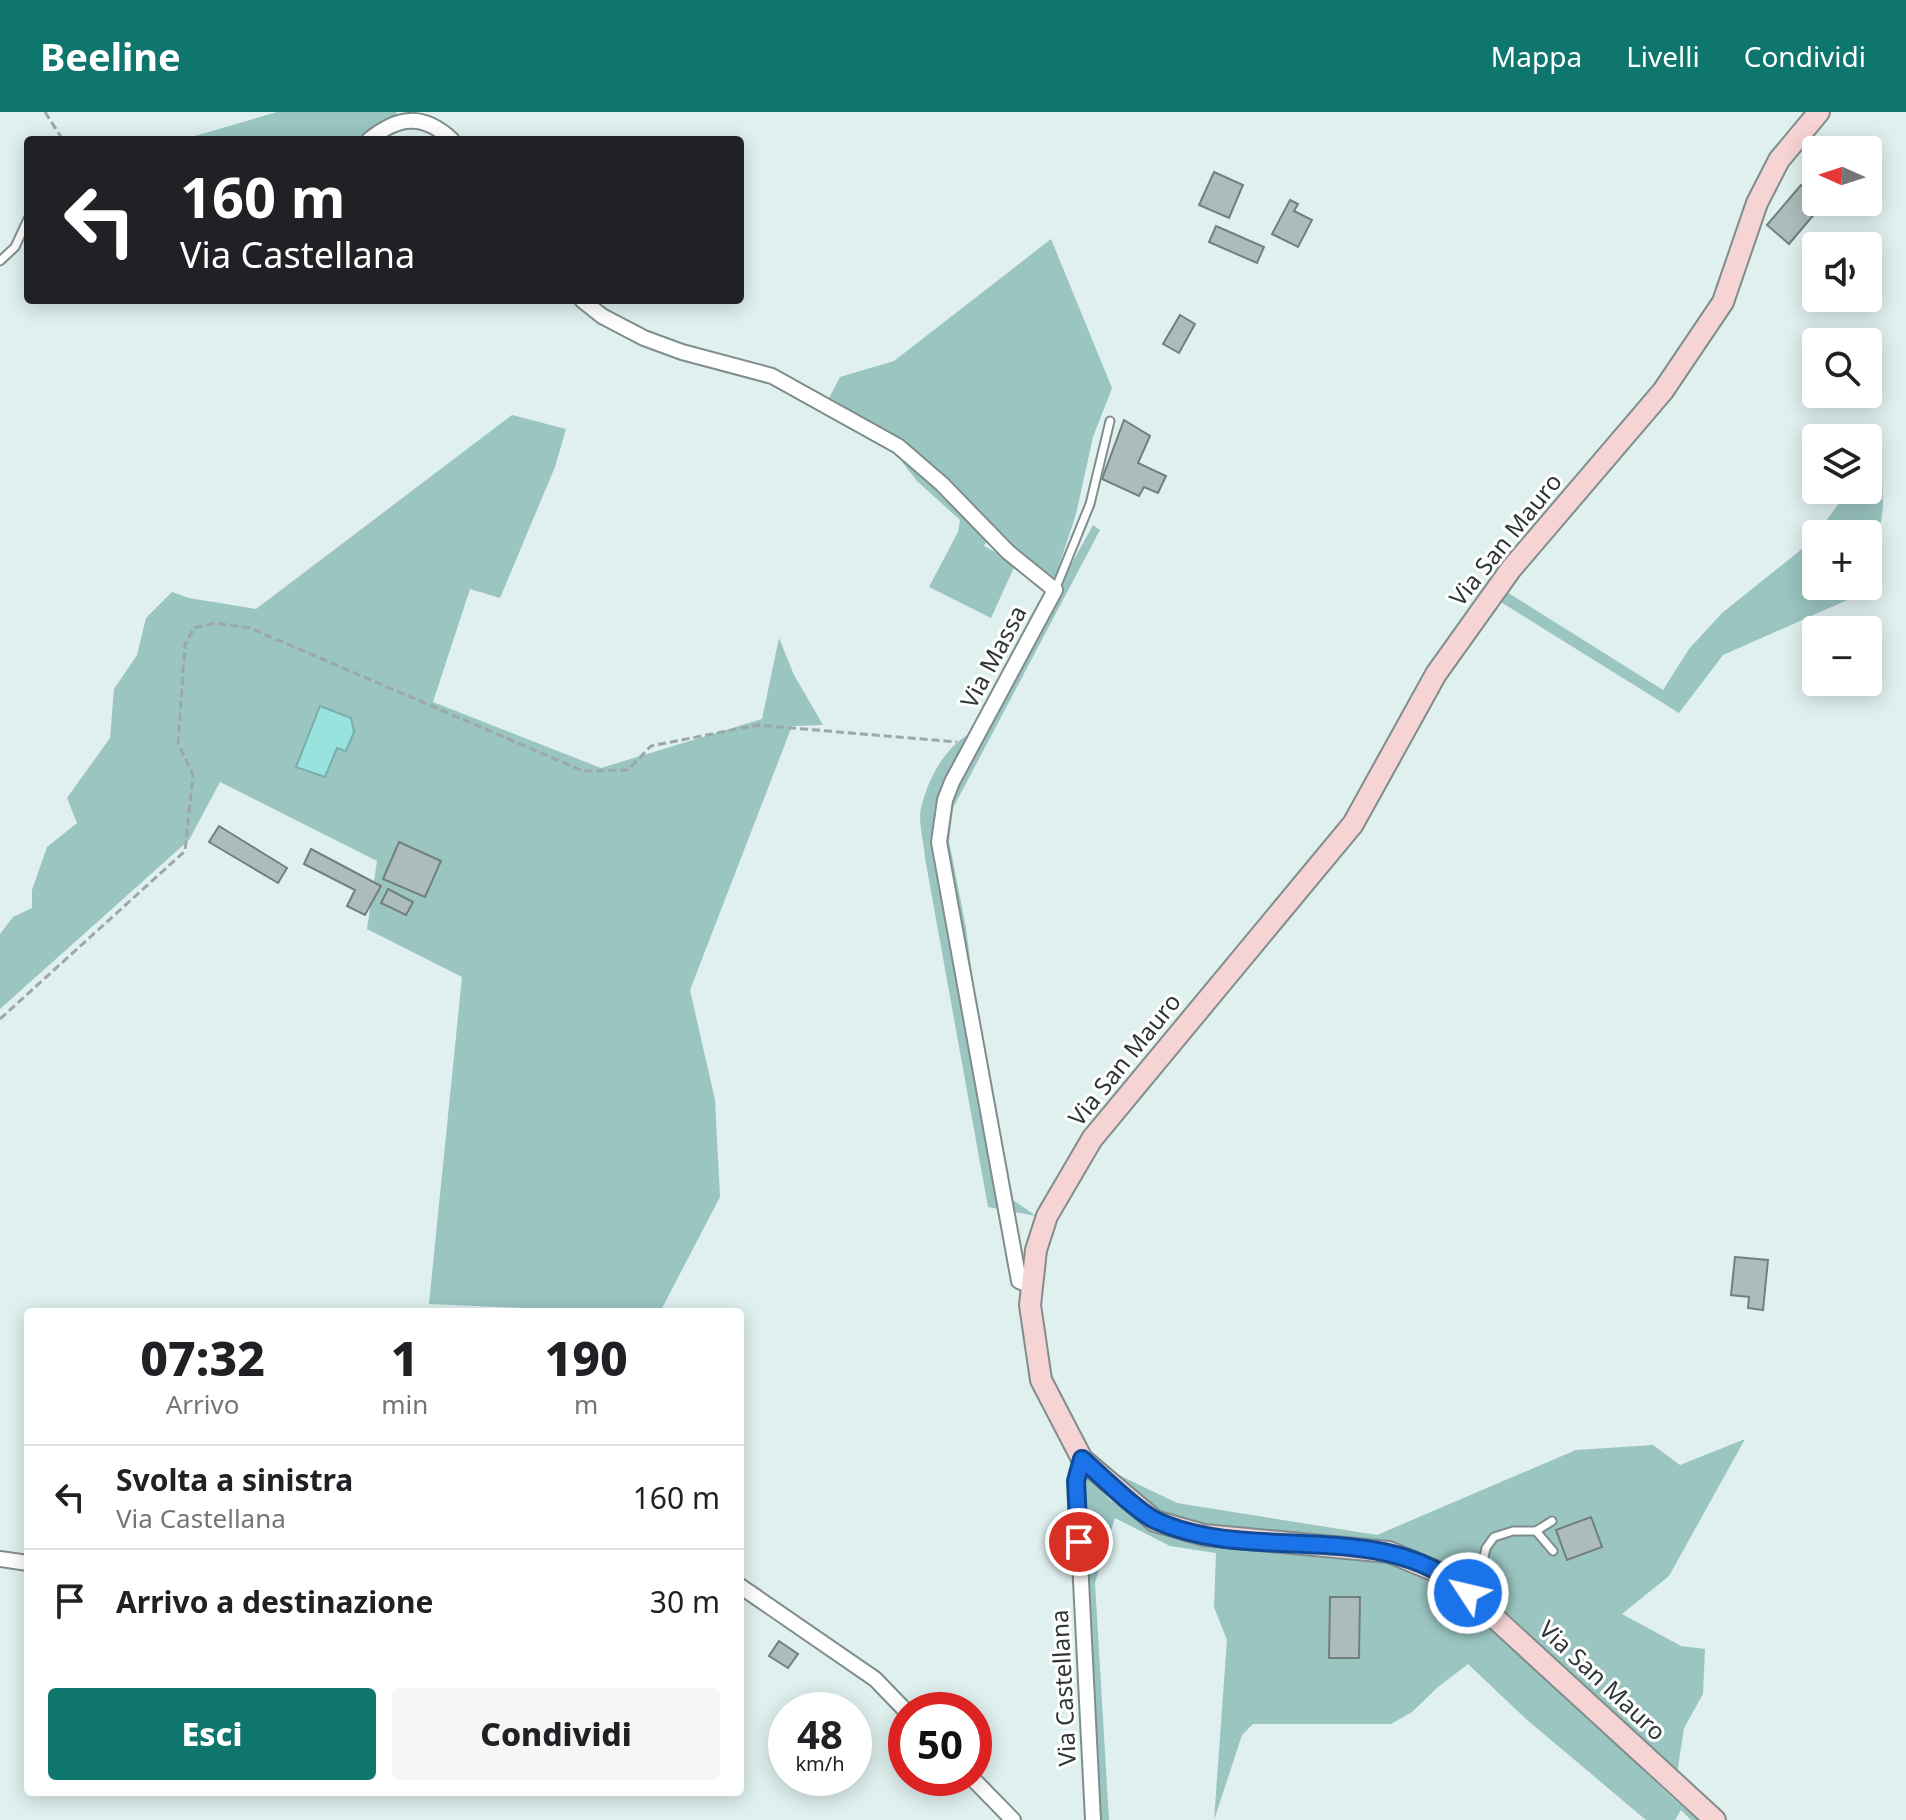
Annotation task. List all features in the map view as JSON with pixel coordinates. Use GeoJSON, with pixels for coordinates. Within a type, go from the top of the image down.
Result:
{"type":"FeatureCollection","features":[{"type":"Feature","properties":{"kind":"main road","name":"Via San Mauro"},"geometry":{"type":"LineString","coordinates":[[1715,1820],[1450,1577],[1389,1552],[1204,1535],[1155,1521],[1082,1459],[1041,1380],[1030,1305],[1031,1286],[1036,1250],[1047,1216],[1092,1139],[1353,824],[1436,674],[1511,569],[1663,391],[1723,302],[1757,203],[1779,160],[1819,112]]}},
{"type":"Feature","properties":{"kind":"street"},"geometry":{"type":"LineString","coordinates":[[374,136],[402,120],[425,122],[446,136]]}},
{"type":"Feature","properties":{"kind":"street","name":"Via Massa"},"geometry":{"type":"LineString","coordinates":[[587,304],[602,316],[644,338],[682,352],[772,376],[898,446],[942,484],[1008,552],[1055,590],[945,800],[939,842],[1019,1281],[1031,1286]]}},
{"type":"Feature","properties":{"kind":"street","name":"Via Castellana"},"geometry":{"type":"LineString","coordinates":[[1082,1459],[1076,1481],[1093,1820]]}},
{"type":"Feature","properties":{"kind":"street"},"geometry":{"type":"LineString","coordinates":[[0,1559],[24,1562]]}},
{"type":"Feature","properties":{"kind":"street"},"geometry":{"type":"LineString","coordinates":[[744,1589],[875,1679],[888,1692]]}},
{"type":"Feature","properties":{"kind":"street"},"geometry":{"type":"LineString","coordinates":[[990,1796],[1013,1820]]}},
{"type":"Feature","properties":{"kind":"lane"},"geometry":{"type":"LineString","coordinates":[[0,261],[15,247],[24,228]]}},
{"type":"Feature","properties":{"kind":"lane"},"geometry":{"type":"LineString","coordinates":[[1055,590],[1090,504],[1110,421]]}},
{"type":"Feature","properties":{"kind":"lane"},"geometry":{"type":"LineString","coordinates":[[1468,1593],[1480,1575],[1486,1548],[1494,1537],[1513,1531],[1536,1531],[1552,1521]]}},
{"type":"Feature","properties":{"kind":"lane"},"geometry":{"type":"LineString","coordinates":[[1536,1531],[1553,1551]]}},
{"type":"Feature","properties":{"kind":"path"},"geometry":{"type":"LineString","coordinates":[[45,112],[60,136]]}},
{"type":"Feature","properties":{"kind":"path"},"geometry":{"type":"LineString","coordinates":[[0,1019],[185,851],[193,775],[178,743],[185,645],[194,628],[214,623],[250,628],[583,771],[628,770],[651,746],[757,725],[973,743]]}},
{"type":"Feature","properties":{"kind":"shaded area"},"geometry":{"type":"Polygon","coordinates":[[[277,112],[396,112],[399,118],[363,136],[195,136],[277,112]]]}},
{"type":"Feature","properties":{"kind":"shaded area"},"geometry":{"type":"Polygon","coordinates":[[[1051,239],[1112,388],[1093,437],[1076,514],[1055,578],[1009,545],[889,432],[829,398],[840,377],[894,361],[1051,239]]]}},
{"type":"Feature","properties":{"kind":"shaded area"},"geometry":{"type":"Polygon","coordinates":[[[512,415],[566,429],[555,467],[500,598],[470,589],[433,702],[601,768],[762,719],[779,638],[794,675],[823,725],[792,726],[690,990],[715,1100],[720,1197],[662,1308],[429,1304],[462,977],[367,929],[377,861],[220,782],[189,840],[0,1009],[0,934],[13,917],[32,908],[32,890],[47,847],[77,823],[67,798],[110,738],[114,689],[137,655],[146,618],[172,592],[189,598],[256,609],[512,415]]]}},
{"type":"Feature","properties":{"kind":"shaded area"},"geometry":{"type":"Polygon","coordinates":[[[892,449],[897,449],[988,538],[984,546],[1016,563],[991,618],[929,587],[958,532],[960,520],[917,481],[892,449]]]}},
{"type":"Feature","properties":{"kind":"shaded area"},"geometry":{"type":"Polygon","coordinates":[[[1882,478],[1883,507],[1881,520],[1826,520],[1838,504],[1882,504],[1882,478]]]}},
{"type":"Feature","properties":{"kind":"shaded area"},"geometry":{"type":"Polygon","coordinates":[[[1093,525],[1100,530],[953,808],[949,841],[1013,1200],[1036,1216],[988,1207],[925,858],[920,814],[938,767],[951,749],[967,735],[934,811],[934,847],[958,990],[967,991],[943,839],[948,799],[984,723],[1093,525]]]}},
{"type":"Feature","properties":{"kind":"shaded area"},"geometry":{"type":"Polygon","coordinates":[[[1802,549],[1802,600],[1847,600],[1811,616],[1802,616],[1802,620],[1723,655],[1679,713],[1496,599],[1502,589],[1663,690],[1689,649],[1722,613],[1802,549]]]}},
{"type":"Feature","properties":{"kind":"shaded area"},"geometry":{"type":"Polygon","coordinates":[[[320,706],[351,718],[354,732],[346,751],[337,748],[325,777],[296,767],[320,706]]]}},
{"type":"Feature","properties":{"kind":"shaded area"},"geometry":{"type":"Polygon","coordinates":[[[1745,1439],[1669,1576],[1622,1614],[1681,1646],[1705,1649],[1703,1694],[1684,1728],[1676,1780],[1455,1575],[1432,1558],[1391,1544],[1198,1527],[1151,1509],[1098,1465],[1177,1503],[1377,1535],[1576,1450],[1653,1445],[1680,1465],[1745,1439]]]}},
{"type":"Feature","properties":{"kind":"shaded area"},"geometry":{"type":"Polygon","coordinates":[[[1087,1476],[1109,1499],[1141,1521],[1392,1562],[1431,1579],[1502,1633],[1698,1820],[1691,1820],[1681,1810],[1675,1820],[1646,1820],[1526,1719],[1468,1664],[1412,1712],[1391,1724],[1253,1724],[1242,1735],[1214,1820],[1227,1640],[1214,1607],[1216,1553],[1170,1546],[1115,1518],[1095,1583],[1109,1820],[1098,1820],[1078,1488],[1087,1476]]]}},
{"type":"Feature","properties":{"kind":"building"},"geometry":{"type":"Polygon","coordinates":[[[1214,172],[1243,185],[1229,218],[1199,205],[1214,172]]]}},
{"type":"Feature","properties":{"kind":"building"},"geometry":{"type":"Polygon","coordinates":[[[1802,186],[1802,216],[1813,216],[1789,244],[1767,225],[1802,186]]]}},
{"type":"Feature","properties":{"kind":"building"},"geometry":{"type":"Polygon","coordinates":[[[1290,200],[1298,204],[1294,211],[1312,220],[1298,247],[1272,234],[1290,200]]]}},
{"type":"Feature","properties":{"kind":"building"},"geometry":{"type":"Polygon","coordinates":[[[1216,226],[1264,247],[1257,263],[1209,242],[1216,226]]]}},
{"type":"Feature","properties":{"kind":"building"},"geometry":{"type":"Polygon","coordinates":[[[1180,315],[1195,324],[1179,353],[1163,344],[1180,315]]]}},
{"type":"Feature","properties":{"kind":"building"},"geometry":{"type":"Polygon","coordinates":[[[1124,420],[1150,436],[1138,463],[1166,476],[1158,493],[1144,487],[1139,496],[1102,479],[1124,420]]]}},
{"type":"Feature","properties":{"kind":"building"},"geometry":{"type":"Polygon","coordinates":[[[219,826],[287,868],[278,883],[209,842],[219,826]]]}},
{"type":"Feature","properties":{"kind":"building"},"geometry":{"type":"Polygon","coordinates":[[[399,842],[441,861],[425,897],[383,879],[399,842]]]}},
{"type":"Feature","properties":{"kind":"building"},"geometry":{"type":"Polygon","coordinates":[[[311,849],[381,886],[365,915],[347,906],[355,890],[304,864],[311,849]]]}},
{"type":"Feature","properties":{"kind":"building"},"geometry":{"type":"Polygon","coordinates":[[[388,889],[413,902],[406,915],[381,903],[388,889]]]}},
{"type":"Feature","properties":{"kind":"building"},"geometry":{"type":"Polygon","coordinates":[[[1735,1257],[1768,1260],[1763,1310],[1748,1308],[1749,1297],[1731,1295],[1735,1257]]]}},
{"type":"Feature","properties":{"kind":"building"},"geometry":{"type":"Polygon","coordinates":[[[1591,1517],[1602,1547],[1567,1560],[1556,1530],[1591,1517]]]}},
{"type":"Feature","properties":{"kind":"building"},"geometry":{"type":"Polygon","coordinates":[[[1330,1597],[1360,1597],[1359,1658],[1329,1658],[1330,1597]]]}},
{"type":"Feature","properties":{"kind":"building"},"geometry":{"type":"Polygon","coordinates":[[[779,1641],[798,1654],[788,1668],[769,1656],[779,1641]]]}},
{"type":"Feature","properties":{"kind":"route"},"geometry":{"type":"LineString","coordinates":[[1079,1542],[1076,1481],[1082,1459],[1155,1521],[1204,1535],[1389,1552],[1450,1577],[1468,1593]]}}]}
